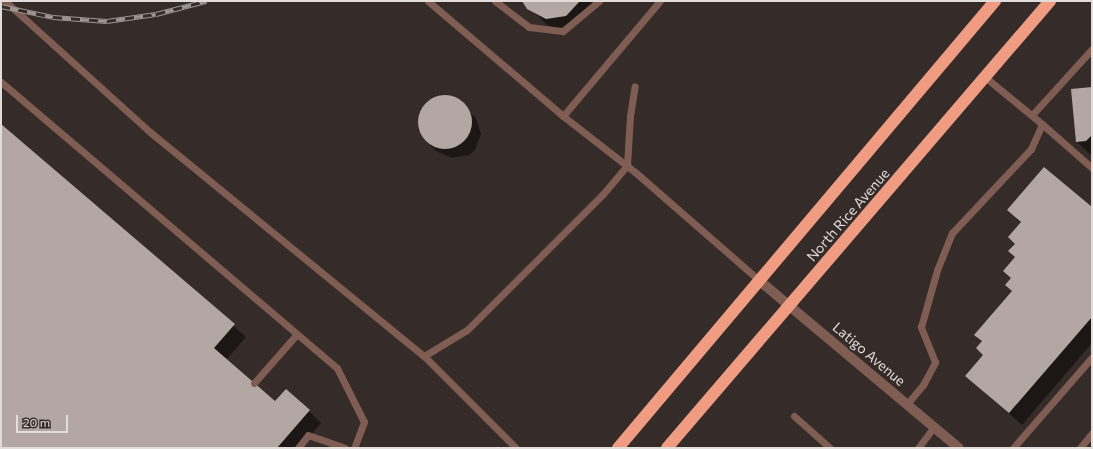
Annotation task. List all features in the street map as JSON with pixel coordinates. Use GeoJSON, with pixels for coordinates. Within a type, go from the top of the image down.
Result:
{"type":"FeatureCollection","features":[{"type":"Feature","properties":{"kind":"highway","name":"North Rice Avenue"},"geometry":{"type":"LineString","coordinates":[[618,448],[761,282],[866,152],[995,1]]}},
{"type":"Feature","properties":{"kind":"highway","name":"North Rice Avenue"},"geometry":{"type":"LineString","coordinates":[[667,448],[1050,1]]}},
{"type":"Feature","properties":{"kind":"street","name":"Latigo Avenue"},"geometry":{"type":"LineString","coordinates":[[761,282],[959,448]]}},
{"type":"Feature","properties":{"kind":"lane"},"geometry":{"type":"LineString","coordinates":[[5,1],[150,132],[424,356],[516,448]]}},
{"type":"Feature","properties":{"kind":"lane"},"geometry":{"type":"LineString","coordinates":[[428,1],[563,116],[627,165],[761,282]]}},
{"type":"Feature","properties":{"kind":"lane"},"geometry":{"type":"LineString","coordinates":[[495,1],[529,26],[563,32],[599,1]]}},
{"type":"Feature","properties":{"kind":"lane"},"geometry":{"type":"LineString","coordinates":[[563,116],[660,1]]}},
{"type":"Feature","properties":{"kind":"lane"},"geometry":{"type":"LineString","coordinates":[[1032,115],[1092,49]]}},
{"type":"Feature","properties":{"kind":"lane"},"geometry":{"type":"LineString","coordinates":[[985,77],[1032,115],[1092,168]]}},
{"type":"Feature","properties":{"kind":"lane"},"geometry":{"type":"LineString","coordinates":[[1,82],[337,368],[364,422],[354,448]]}},
{"type":"Feature","properties":{"kind":"lane"},"geometry":{"type":"LineString","coordinates":[[424,356],[467,330],[603,194],[627,165],[630,116],[635,86]]}},
{"type":"Feature","properties":{"kind":"lane"},"geometry":{"type":"LineString","coordinates":[[907,404],[923,385],[934,362],[921,327],[937,270],[952,233],[1031,149],[1042,124]]}},
{"type":"Feature","properties":{"kind":"lane"},"geometry":{"type":"LineString","coordinates":[[254,383],[297,334]]}},
{"type":"Feature","properties":{"kind":"lane"},"geometry":{"type":"LineString","coordinates":[[1013,448],[1092,357]]}},
{"type":"Feature","properties":{"kind":"lane"},"geometry":{"type":"LineString","coordinates":[[794,416],[830,448]]}},
{"type":"Feature","properties":{"kind":"lane"},"geometry":{"type":"LineString","coordinates":[[918,448],[934,427]]}},
{"type":"Feature","properties":{"kind":"lane"},"geometry":{"type":"LineString","coordinates":[[1080,448],[1092,434]]}},
{"type":"Feature","properties":{"kind":"lane"},"geometry":{"type":"LineString","coordinates":[[298,448],[308,435],[345,448]]}},
{"type":"Feature","properties":{"kind":"building"},"geometry":{"type":"Polygon","coordinates":[[[522,1],[580,1],[566,16],[546,19],[527,9],[522,1]]]}},
{"type":"Feature","properties":{"kind":"building"},"geometry":{"type":"Polygon","coordinates":[[[1092,87],[1092,135],[1086,141],[1076,142],[1071,89],[1092,87]]]}},
{"type":"Feature","properties":{"kind":"building"},"geometry":{"type":"Polygon","coordinates":[[[445,95],[455,97],[464,103],[470,112],[472,122],[470,132],[464,141],[455,147],[445,149],[435,147],[426,141],[420,132],[418,122],[420,112],[426,103],[435,97],[445,95]]]}},
{"type":"Feature","properties":{"kind":"building"},"geometry":{"type":"Polygon","coordinates":[[[1,124],[235,324],[214,348],[275,401],[286,389],[310,410],[277,448],[1,448],[1,124]]]}},
{"type":"Feature","properties":{"kind":"building"},"geometry":{"type":"Polygon","coordinates":[[[1044,167],[1092,207],[1092,317],[1009,413],[965,376],[983,355],[976,348],[982,341],[974,335],[1012,291],[1005,285],[1011,278],[1003,271],[1015,257],[1008,251],[1015,244],[1008,237],[1021,222],[1007,210],[1044,167]]]}},
{"type":"Feature","properties":{"kind":"railway"},"geometry":{"type":"LineString","coordinates":[[1,6],[53,17],[107,21],[156,14],[206,1]]}}]}
